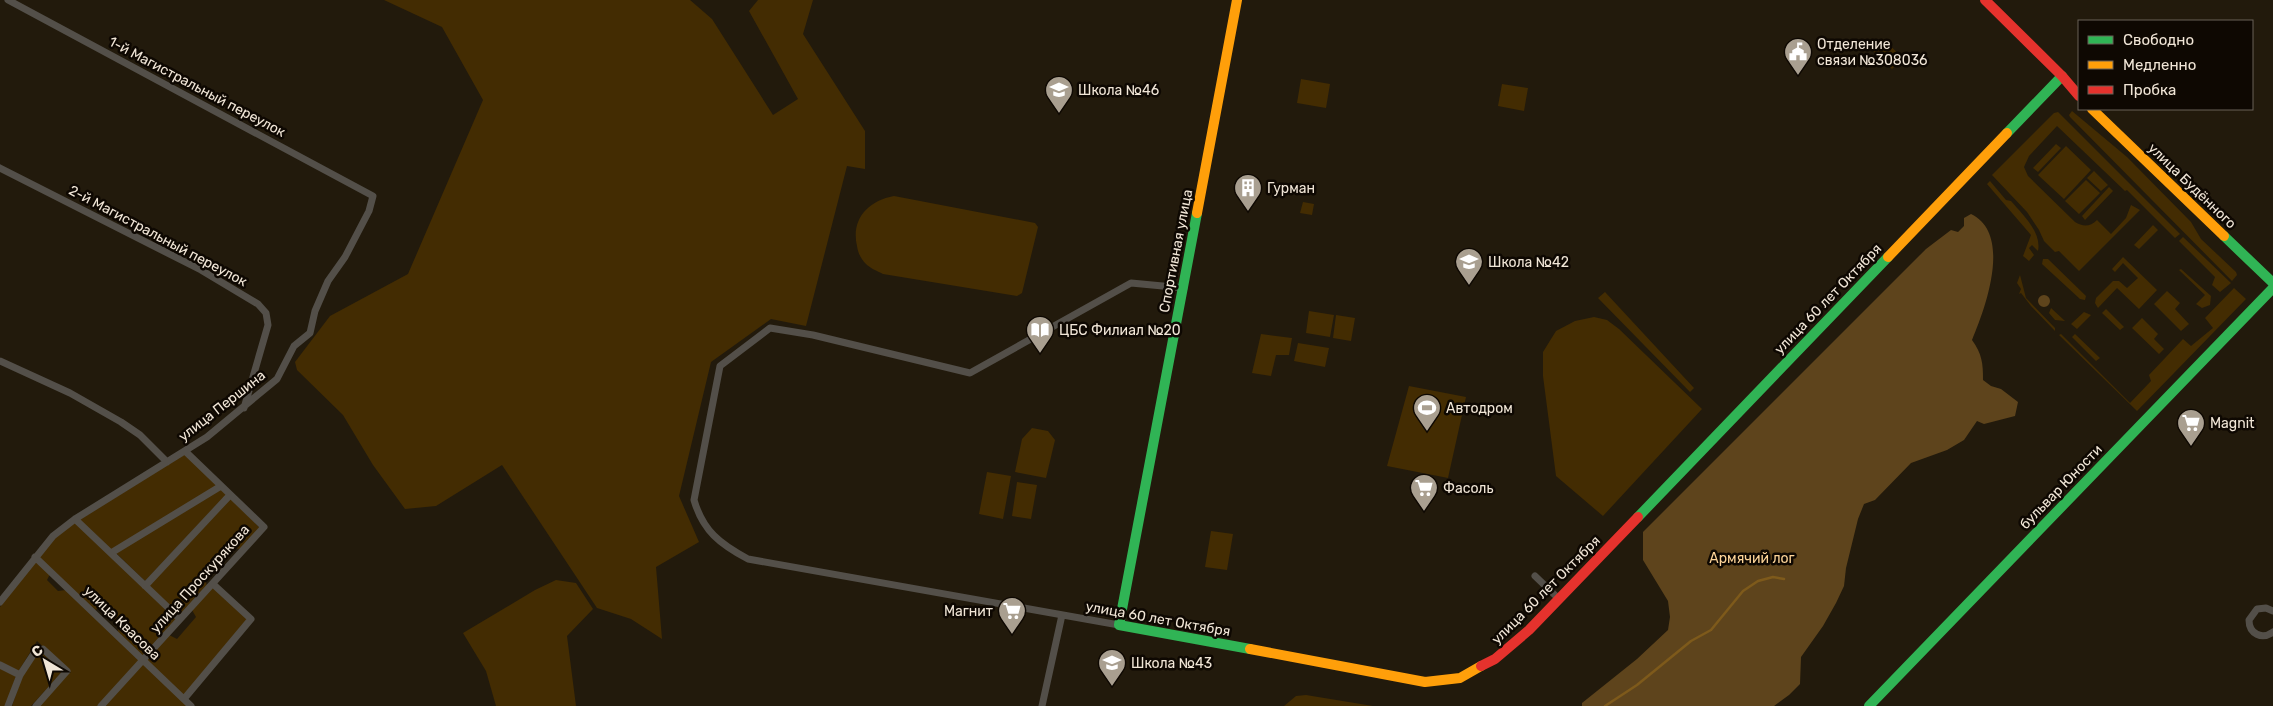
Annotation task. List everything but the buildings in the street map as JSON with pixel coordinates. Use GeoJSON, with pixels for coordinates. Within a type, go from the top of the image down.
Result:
{"type":"FeatureCollection","features":[{"type":"Feature","properties":{"kind":"street","name":"1-й Магистральный переулок"},"geometry":{"type":"LineString","coordinates":[[8,0],[373,196]]}},
{"type":"Feature","properties":{"kind":"street","name":"Спортивная улица"},"geometry":{"type":"LineString","coordinates":[[1119,625],[1237,0]]}},
{"type":"Feature","properties":{"kind":"street"},"geometry":{"type":"LineString","coordinates":[[1984,0],[2062,76],[2078,95]]}},
{"type":"Feature","properties":{"kind":"street","name":"улица 60 лет Октября"},"geometry":{"type":"LineString","coordinates":[[1184,288],[1131,282],[970,373],[813,336],[770,328],[720,366],[694,500],[698,515],[706,528],[725,547],[748,559],[1425,682],[1460,678],[1495,659],[1529,630],[2062,76]]}},
{"type":"Feature","properties":{"kind":"street","name":"улица Будённого"},"geometry":{"type":"LineString","coordinates":[[2093,110],[2273,283]]}},
{"type":"Feature","properties":{"kind":"street","name":"2-й Магистральный переулок"},"geometry":{"type":"LineString","coordinates":[[0,168],[201,270],[258,304],[266,313],[268,324],[244,408]]}},
{"type":"Feature","properties":{"kind":"street","name":"улица Першина"},"geometry":{"type":"LineString","coordinates":[[0,602],[53,536],[75,519],[207,437],[277,379],[294,346],[310,333],[315,311],[328,281],[345,257],[369,211],[373,196]]}},
{"type":"Feature","properties":{"kind":"street","name":"бульвар Юности"},"geometry":{"type":"LineString","coordinates":[[1869,706],[2273,288]]}},
{"type":"Feature","properties":{"kind":"street"},"geometry":{"type":"LineString","coordinates":[[0,361],[70,394],[121,422],[140,435],[167,462]]}},
{"type":"Feature","properties":{"kind":"street","name":"улица Проскурякова"},"geometry":{"type":"LineString","coordinates":[[101,706],[264,527],[185,451]]}},
{"type":"Feature","properties":{"kind":"street"},"geometry":{"type":"LineString","coordinates":[[111,553],[221,486]]}},
{"type":"Feature","properties":{"kind":"street"},"geometry":{"type":"LineString","coordinates":[[145,586],[230,495]]}},
{"type":"Feature","properties":{"kind":"street"},"geometry":{"type":"LineString","coordinates":[[75,519],[180,619]]}},
{"type":"Feature","properties":{"kind":"street","name":"улица Квасова"},"geometry":{"type":"LineString","coordinates":[[35,557],[191,706]]}},
{"type":"Feature","properties":{"kind":"street"},"geometry":{"type":"LineString","coordinates":[[1535,576],[1559,599]]}},
{"type":"Feature","properties":{"kind":"street"},"geometry":{"type":"LineString","coordinates":[[184,699],[251,618],[212,584]]}},
{"type":"Feature","properties":{"kind":"street"},"geometry":{"type":"LineString","coordinates":[[2273,611],[2266,608],[2257,609],[2249,620],[2250,629],[2257,635],[2267,636],[2273,632]]}},
{"type":"Feature","properties":{"kind":"street"},"geometry":{"type":"LineString","coordinates":[[1042,706],[1062,615]]}},
{"type":"Feature","properties":{"kind":"street"},"geometry":{"type":"LineString","coordinates":[[8,706],[20,675],[34,652],[43,650],[67,671],[36,706]]}},
{"type":"Feature","properties":{"kind":"street"},"geometry":{"type":"LineString","coordinates":[[0,665],[20,675]]}},
{"type":"Feature","properties":{"kind":"shaded area"},"geometry":{"type":"Polygon","coordinates":[[[384,0],[690,0],[712,19],[773,115],[798,99],[749,11],[758,0],[813,0],[803,34],[865,131],[865,169],[847,166],[806,326],[771,319],[711,362],[679,496],[699,542],[656,567],[662,639],[631,619],[597,608],[502,465],[436,506],[405,509],[373,465],[343,415],[297,370],[295,362],[330,316],[408,274],[483,100],[442,27],[384,0]]]}},
{"type":"Feature","properties":{"kind":"shaded area"},"geometry":{"type":"Polygon","coordinates":[[[1883,39],[1903,58],[1892,69],[1872,50],[1883,39]]]}},
{"type":"Feature","properties":{"kind":"shaded area"},"geometry":{"type":"Polygon","coordinates":[[[1301,79],[1330,84],[1326,108],[1297,103],[1301,79]]]}},
{"type":"Feature","properties":{"kind":"shaded area"},"geometry":{"type":"Polygon","coordinates":[[[1502,84],[1528,88],[1524,111],[1498,106],[1502,84]]]}},
{"type":"Feature","properties":{"kind":"shaded area"},"geometry":{"type":"Polygon","coordinates":[[[2072,111],[2127,157],[2191,222],[2201,239],[2236,272],[2237,275],[2232,281],[2070,117],[2069,115],[2072,111]]]}},
{"type":"Feature","properties":{"kind":"shaded area"},"geometry":{"type":"Polygon","coordinates":[[[2058,112],[2180,234],[2175,238],[2127,190],[2125,191],[2057,126],[2029,156],[2024,167],[2028,176],[2075,222],[2081,225],[2092,224],[2097,220],[2111,234],[2126,218],[2131,205],[2140,210],[2079,271],[2059,251],[2055,252],[2044,241],[2027,212],[1992,175],[2054,113],[2058,112]]]}},
{"type":"Feature","properties":{"kind":"shaded area"},"geometry":{"type":"Polygon","coordinates":[[[2056,144],[2061,148],[2038,172],[2033,168],[2056,144]]]}},
{"type":"Feature","properties":{"kind":"shaded area"},"geometry":{"type":"Polygon","coordinates":[[[2066,146],[2091,170],[2064,199],[2038,175],[2066,146]]]}},
{"type":"Feature","properties":{"kind":"shaded area"},"geometry":{"type":"Polygon","coordinates":[[[2094,171],[2108,185],[2101,191],[2087,178],[2094,171]]]}},
{"type":"Feature","properties":{"kind":"shaded area"},"geometry":{"type":"Polygon","coordinates":[[[2086,180],[2100,193],[2079,214],[2065,201],[2086,180]]]}},
{"type":"Feature","properties":{"kind":"shaded area"},"geometry":{"type":"Polygon","coordinates":[[[1990,181],[2006,200],[2011,201],[2034,230],[2037,237],[2038,251],[2032,245],[2029,248],[2034,255],[2029,261],[2023,256],[2031,235],[1987,184],[1990,181]]]}},
{"type":"Feature","properties":{"kind":"shaded area"},"geometry":{"type":"Polygon","coordinates":[[[2109,187],[2113,191],[2085,220],[2082,216],[2109,187]]]}},
{"type":"Feature","properties":{"kind":"shaded area"},"geometry":{"type":"Polygon","coordinates":[[[894,196],[1035,223],[1038,227],[1022,293],[1017,296],[883,274],[864,262],[857,249],[856,228],[859,220],[863,213],[876,202],[894,196]]]}},
{"type":"Feature","properties":{"kind":"shaded area"},"geometry":{"type":"Polygon","coordinates":[[[1303,202],[1314,204],[1312,215],[1300,213],[1303,202]]]}},
{"type":"Feature","properties":{"kind":"shaded area"},"geometry":{"type":"Polygon","coordinates":[[[2153,225],[2158,230],[2139,249],[2134,245],[2153,225]]]}},
{"type":"Feature","properties":{"kind":"shaded area"},"geometry":{"type":"Polygon","coordinates":[[[2183,237],[2231,283],[2220,292],[2212,285],[2215,277],[2179,241],[2183,237]]]}},
{"type":"Feature","properties":{"kind":"shaded area"},"geometry":{"type":"Polygon","coordinates":[[[2123,257],[2157,290],[2139,309],[2117,288],[2098,308],[2095,303],[2096,298],[2113,281],[2119,281],[2127,288],[2138,278],[2123,263],[2115,272],[2112,269],[2123,257]]]}},
{"type":"Feature","properties":{"kind":"shaded area"},"geometry":{"type":"Polygon","coordinates":[[[2043,259],[2048,259],[2086,296],[2085,300],[2080,299],[2042,264],[2043,259]]]}},
{"type":"Feature","properties":{"kind":"shaded area"},"geometry":{"type":"Polygon","coordinates":[[[2181,269],[2211,296],[2210,305],[2202,308],[2196,304],[2205,295],[2179,270],[2181,269]]]}},
{"type":"Feature","properties":{"kind":"shaded area"},"geometry":{"type":"Polygon","coordinates":[[[2020,275],[2026,298],[2055,328],[2055,331],[2021,293],[2019,294],[2021,289],[2017,283],[2020,275]]]}},
{"type":"Feature","properties":{"kind":"shaded area"},"geometry":{"type":"Polygon","coordinates":[[[2234,288],[2246,299],[2137,411],[2059,335],[2061,334],[2130,403],[2151,381],[2149,375],[2183,339],[2191,346],[2213,328],[2205,318],[2234,288]]]}},
{"type":"Feature","properties":{"kind":"shaded area"},"geometry":{"type":"Polygon","coordinates":[[[2167,291],[2180,303],[2175,309],[2189,324],[2181,331],[2154,304],[2167,291]]]}},
{"type":"Feature","properties":{"kind":"shaded area"},"geometry":{"type":"Polygon","coordinates":[[[1605,292],[1694,388],[1690,392],[1598,298],[1605,292]]]}},
{"type":"Feature","properties":{"kind":"shaded area"},"geometry":{"type":"Polygon","coordinates":[[[2051,308],[2065,321],[2055,320],[2049,313],[2051,308]]]}},
{"type":"Feature","properties":{"kind":"shaded area"},"geometry":{"type":"Polygon","coordinates":[[[2106,309],[2124,327],[2120,330],[2102,313],[2106,309]]]}},
{"type":"Feature","properties":{"kind":"shaded area"},"geometry":{"type":"Polygon","coordinates":[[[1309,311],[1334,315],[1330,337],[1306,333],[1309,311]]]}},
{"type":"Feature","properties":{"kind":"shaded area"},"geometry":{"type":"Polygon","coordinates":[[[2084,312],[2091,315],[2077,329],[2071,324],[2084,312]]]}},
{"type":"Feature","properties":{"kind":"shaded area"},"geometry":{"type":"Polygon","coordinates":[[[1336,315],[1355,318],[1351,341],[1333,338],[1336,315]]]}},
{"type":"Feature","properties":{"kind":"shaded area"},"geometry":{"type":"Polygon","coordinates":[[[1594,317],[1607,320],[1619,329],[1702,409],[1603,516],[1556,476],[1543,376],[1543,352],[1556,331],[1575,321],[1594,317]]]}},
{"type":"Feature","properties":{"kind":"shaded area"},"geometry":{"type":"Polygon","coordinates":[[[2142,318],[2158,334],[2154,339],[2164,349],[2159,354],[2132,328],[2142,318]]]}},
{"type":"Feature","properties":{"kind":"shaded area"},"geometry":{"type":"Polygon","coordinates":[[[1261,334],[1292,338],[1289,355],[1276,355],[1271,376],[1252,373],[1261,334]]]}},
{"type":"Feature","properties":{"kind":"shaded area"},"geometry":{"type":"Polygon","coordinates":[[[2075,334],[2100,358],[2096,361],[2072,337],[2075,334]]]}},
{"type":"Feature","properties":{"kind":"shaded area"},"geometry":{"type":"Polygon","coordinates":[[[1298,343],[1329,348],[1325,367],[1294,361],[1298,343]]]}},
{"type":"Feature","properties":{"kind":"shaded area","name":"Автодром"},"geometry":{"type":"Polygon","coordinates":[[[1409,386],[1466,397],[1448,478],[1387,466],[1409,386]]]}},
{"type":"Feature","properties":{"kind":"shaded area"},"geometry":{"type":"Polygon","coordinates":[[[1032,428],[1048,431],[1055,440],[1046,478],[1015,472],[1022,439],[1032,428]]]}},
{"type":"Feature","properties":{"kind":"shaded area"},"geometry":{"type":"Polygon","coordinates":[[[185,454],[218,486],[111,550],[79,520],[185,454]]]}},
{"type":"Feature","properties":{"kind":"shaded area"},"geometry":{"type":"Polygon","coordinates":[[[987,472],[1011,476],[1003,519],[979,514],[987,472]]]}},
{"type":"Feature","properties":{"kind":"shaded area"},"geometry":{"type":"Polygon","coordinates":[[[1017,482],[1037,485],[1031,519],[1012,516],[1017,482]]]}},
{"type":"Feature","properties":{"kind":"shaded area"},"geometry":{"type":"Polygon","coordinates":[[[221,489],[227,494],[145,581],[116,553],[221,489]]]}},
{"type":"Feature","properties":{"kind":"shaded area"},"geometry":{"type":"Polygon","coordinates":[[[230,498],[260,528],[241,549],[234,548],[205,579],[207,586],[179,616],[147,586],[230,498]]]}},
{"type":"Feature","properties":{"kind":"shaded area"},"geometry":{"type":"Polygon","coordinates":[[[75,522],[177,619],[142,657],[117,633],[120,625],[101,607],[93,611],[38,558],[55,538],[75,522]]]}},
{"type":"Feature","properties":{"kind":"shaded area"},"geometry":{"type":"Polygon","coordinates":[[[1211,531],[1233,534],[1227,570],[1205,567],[1211,531]]]}},
{"type":"Feature","properties":{"kind":"shaded area"},"geometry":{"type":"Polygon","coordinates":[[[35,560],[50,574],[47,580],[58,591],[66,590],[140,661],[99,706],[38,706],[69,671],[37,641],[18,672],[0,662],[0,607],[35,560]]]}},
{"type":"Feature","properties":{"kind":"shaded area"},"geometry":{"type":"Polygon","coordinates":[[[556,580],[576,583],[593,609],[567,636],[576,706],[496,706],[486,671],[463,633],[535,590],[556,580]]]}},
{"type":"Feature","properties":{"kind":"shaded area"},"geometry":{"type":"Polygon","coordinates":[[[213,587],[248,618],[183,696],[146,660],[169,635],[177,639],[196,617],[192,610],[213,587]]]}},
{"type":"Feature","properties":{"kind":"shaded area"},"geometry":{"type":"Polygon","coordinates":[[[42,653],[63,671],[31,706],[12,706],[22,677],[37,654],[42,653]]]}},
{"type":"Feature","properties":{"kind":"shaded area"},"geometry":{"type":"Polygon","coordinates":[[[143,663],[188,706],[104,706],[143,663]]]}},
{"type":"Feature","properties":{"kind":"shaded area"},"geometry":{"type":"Polygon","coordinates":[[[0,668],[16,676],[6,706],[0,706],[0,668]]]}},
{"type":"Feature","properties":{"kind":"shaded area"},"geometry":{"type":"Polygon","coordinates":[[[1306,695],[1373,706],[1284,706],[1296,696],[1306,695]]]}},
{"type":"Feature","properties":{"kind":"green space","name":"Армячий лог"},"geometry":{"type":"Polygon","coordinates":[[[1971,214],[1984,224],[1991,238],[1993,254],[1988,292],[1972,340],[1981,359],[1983,380],[1991,386],[2001,389],[2018,402],[2015,416],[1984,424],[1977,421],[1964,440],[1947,450],[1911,463],[1875,500],[1864,504],[1858,519],[1846,568],[1844,586],[1823,626],[1801,657],[1800,684],[1774,706],[1582,706],[1582,703],[1637,659],[1668,630],[1670,617],[1668,601],[1643,560],[1643,532],[1926,249],[1951,230],[1958,232],[1964,226],[1964,218],[1971,214]]]}},
{"type":"Feature","properties":{"kind":"green space"},"geometry":{"type":"Polygon","coordinates":[[[2042,295],[2046,295],[2050,301],[2046,307],[2042,307],[2038,303],[2038,299],[2042,295]]]}},
{"type":"Feature","properties":{"kind":"waterway"},"geometry":{"type":"LineString","coordinates":[[1605,706],[1637,685],[1691,641],[1711,630],[1743,591],[1758,581],[1773,577],[1784,579]]}},
{"type":"Feature","properties":{"kind":"traffic: fast"},"geometry":{"type":"LineString","coordinates":[[2007,133],[2062,76]]}},
{"type":"Feature","properties":{"kind":"traffic: fast"},"geometry":{"type":"LineString","coordinates":[[1197,213],[1119,625],[1250,649]]}},
{"type":"Feature","properties":{"kind":"traffic: fast"},"geometry":{"type":"LineString","coordinates":[[2224,236],[2273,283]]}},
{"type":"Feature","properties":{"kind":"traffic: fast"},"geometry":{"type":"LineString","coordinates":[[1638,517],[1888,257]]}},
{"type":"Feature","properties":{"kind":"traffic: fast"},"geometry":{"type":"LineString","coordinates":[[1869,706],[2273,288]]}},
{"type":"Feature","properties":{"kind":"traffic: slow"},"geometry":{"type":"LineString","coordinates":[[1197,213],[1237,0]]}},
{"type":"Feature","properties":{"kind":"traffic: slow"},"geometry":{"type":"LineString","coordinates":[[2093,110],[2224,236]]}},
{"type":"Feature","properties":{"kind":"traffic: slow"},"geometry":{"type":"LineString","coordinates":[[1888,257],[2007,133]]}},
{"type":"Feature","properties":{"kind":"traffic: slow"},"geometry":{"type":"LineString","coordinates":[[1250,649],[1425,682],[1460,678],[1481,666]]}},
{"type":"Feature","properties":{"kind":"traffic: jam"},"geometry":{"type":"LineString","coordinates":[[1985,0],[2062,76],[2078,95]]}},
{"type":"Feature","properties":{"kind":"traffic: jam"},"geometry":{"type":"LineString","coordinates":[[1481,666],[1495,659],[1529,630],[1638,517]]}},
{"type":"Feature","properties":{"kind":"place","name":"Отделение связи №308036"},"geometry":{"type":"Point","coordinates":[1798,76]}},
{"type":"Feature","properties":{"kind":"place","name":"Школа №46"},"geometry":{"type":"Point","coordinates":[1059,114]}},
{"type":"Feature","properties":{"kind":"place","name":"Гурман"},"geometry":{"type":"Point","coordinates":[1248,212]}},
{"type":"Feature","properties":{"kind":"place","name":"Школа №42"},"geometry":{"type":"Point","coordinates":[1469,286]}},
{"type":"Feature","properties":{"kind":"place","name":"ЦБС Филиал №20"},"geometry":{"type":"Point","coordinates":[1040,354]}},
{"type":"Feature","properties":{"kind":"place","name":"Автодром"},"geometry":{"type":"Point","coordinates":[1427,432]}},
{"type":"Feature","properties":{"kind":"place","name":"Magnit"},"geometry":{"type":"Point","coordinates":[2191,447]}},
{"type":"Feature","properties":{"kind":"place","name":"Фасоль"},"geometry":{"type":"Point","coordinates":[1424,512]}},
{"type":"Feature","properties":{"kind":"place","name":"Магнит"},"geometry":{"type":"Point","coordinates":[1012,635]}},
{"type":"Feature","properties":{"kind":"place","name":"Школа №43"},"geometry":{"type":"Point","coordinates":[1112,687]}}]}
